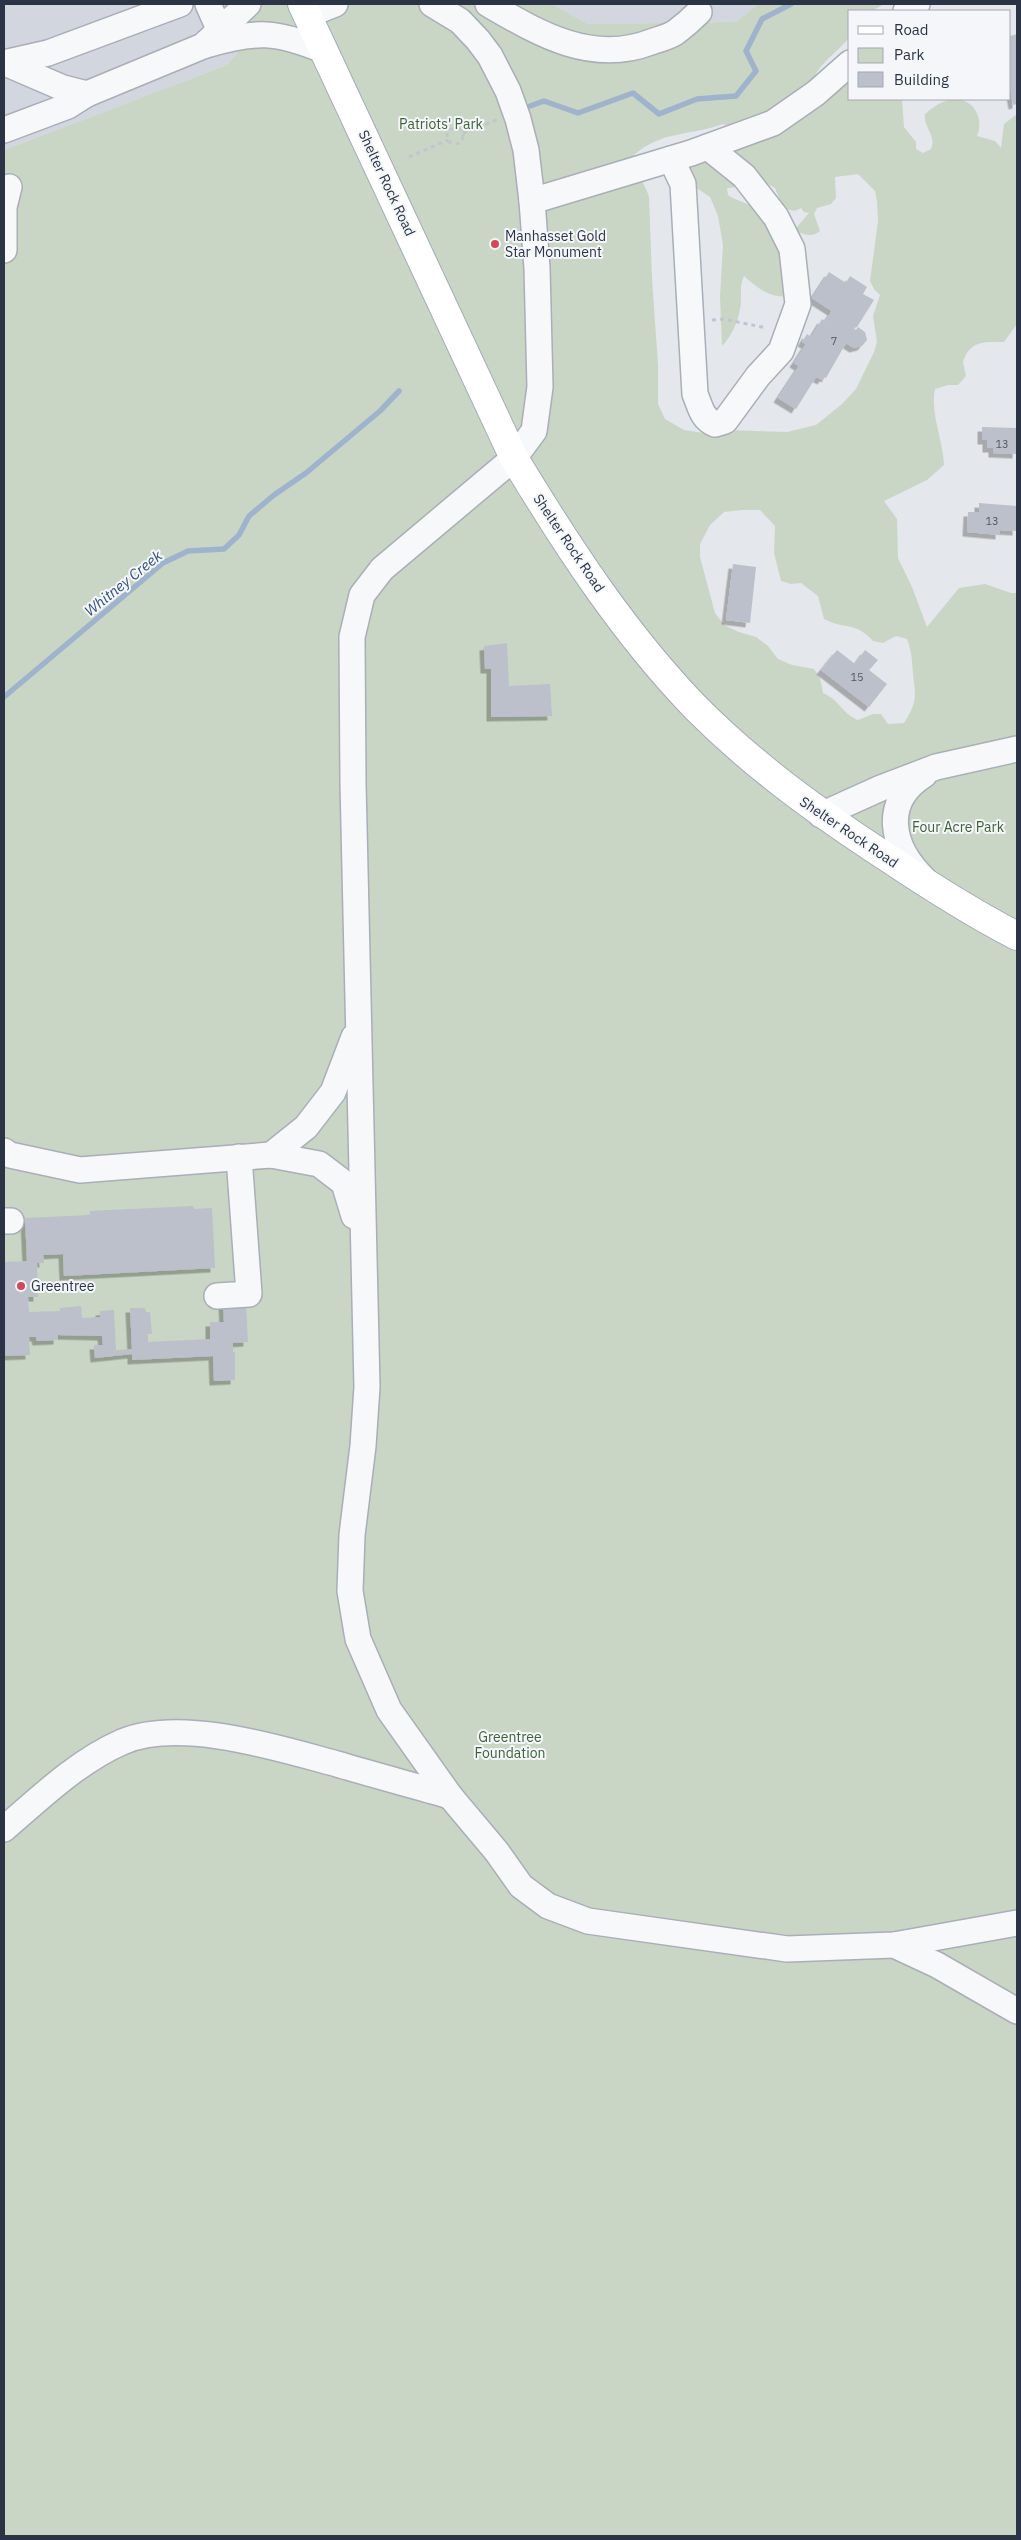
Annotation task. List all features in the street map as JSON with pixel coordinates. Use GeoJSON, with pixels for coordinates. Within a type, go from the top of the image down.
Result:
{"type":"FeatureCollection","features":[{"type":"Feature","properties":{"kind":"main road","name":"Shelter Rock Road"},"geometry":{"type":"LineString","coordinates":[[305,9],[514,458],[546,511],[650,656],[697,708],[759,766],[821,815],[935,889],[1017,936]]}},
{"type":"Feature","properties":{"kind":"street"},"geometry":{"type":"LineString","coordinates":[[4,63],[48,53],[180,4]]}},
{"type":"Feature","properties":{"kind":"street"},"geometry":{"type":"LineString","coordinates":[[208,4],[211,38]]}},
{"type":"Feature","properties":{"kind":"street"},"geometry":{"type":"LineString","coordinates":[[4,130],[68,106],[87,94],[211,38],[248,4]]}},
{"type":"Feature","properties":{"kind":"street"},"geometry":{"type":"LineString","coordinates":[[305,9],[335,4]]}},
{"type":"Feature","properties":{"kind":"street"},"geometry":{"type":"LineString","coordinates":[[432,4],[460,21],[478,40],[508,91],[524,138],[532,201],[537,268],[540,387],[534,431],[514,458],[382,569],[362,595],[352,637],[367,1387],[363,1446],[352,1535],[350,1591],[358,1639],[389,1710],[450,1796],[497,1852],[521,1886],[548,1906],[588,1921],[787,1949],[894,1945],[1017,1923]]}},
{"type":"Feature","properties":{"kind":"street"},"geometry":{"type":"LineString","coordinates":[[488,4],[555,40],[576,47],[600,50],[637,48],[674,33],[699,12]]}},
{"type":"Feature","properties":{"kind":"street"},"geometry":{"type":"LineString","coordinates":[[211,38],[264,34],[287,38],[325,52]]}},
{"type":"Feature","properties":{"kind":"street"},"geometry":{"type":"LineString","coordinates":[[4,63],[63,88],[87,94]]}},
{"type":"Feature","properties":{"kind":"street"},"geometry":{"type":"LineString","coordinates":[[532,201],[708,147],[773,123],[816,93],[848,64]]}},
{"type":"Feature","properties":{"kind":"street"},"geometry":{"type":"LineString","coordinates":[[670,159],[683,184],[696,394],[707,421],[715,424],[725,421],[758,376],[781,352],[798,304],[792,249],[776,217],[744,176],[708,147]]}},
{"type":"Feature","properties":{"kind":"street"},"geometry":{"type":"LineString","coordinates":[[4,250],[4,207],[9,187]]}},
{"type":"Feature","properties":{"kind":"street"},"geometry":{"type":"LineString","coordinates":[[821,815],[881,788],[936,767],[1017,749]]}},
{"type":"Feature","properties":{"kind":"street"},"geometry":{"type":"LineString","coordinates":[[935,889],[906,858],[898,842],[895,827],[895,810],[903,794],[913,782],[936,767]]}},
{"type":"Feature","properties":{"kind":"street"},"geometry":{"type":"LineString","coordinates":[[271,1155],[306,1127],[333,1092],[359,1026]]}},
{"type":"Feature","properties":{"kind":"street"},"geometry":{"type":"LineString","coordinates":[[4,1151],[10,1155],[80,1170],[271,1155],[319,1164],[344,1183],[363,1246]]}},
{"type":"Feature","properties":{"kind":"street"},"geometry":{"type":"LineString","coordinates":[[217,1296],[249,1294],[239,1157]]}},
{"type":"Feature","properties":{"kind":"street"},"geometry":{"type":"LineString","coordinates":[[4,1829],[87,1759],[124,1741],[168,1732],[209,1734],[278,1748],[450,1796]]}},
{"type":"Feature","properties":{"kind":"street"},"geometry":{"type":"LineString","coordinates":[[894,1945],[937,1965],[1017,2011]]}},
{"type":"Feature","properties":{"kind":"path"},"geometry":{"type":"LineString","coordinates":[[454,128],[459,129],[463,133],[464,138],[459,144],[451,144],[448,140],[448,134],[454,128]]}},
{"type":"Feature","properties":{"kind":"path"},"geometry":{"type":"LineString","coordinates":[[463,133],[476,128]]}},
{"type":"Feature","properties":{"kind":"path"},"geometry":{"type":"LineString","coordinates":[[409,157],[448,140]]}},
{"type":"Feature","properties":{"kind":"path"},"geometry":{"type":"LineString","coordinates":[[728,320],[774,330]]}},
{"type":"Feature","properties":{"kind":"shaded area"},"geometry":{"type":"Polygon","coordinates":[[[4,4],[336,4],[325,51],[241,49],[227,65],[4,150],[4,4]]]}},
{"type":"Feature","properties":{"kind":"shaded area"},"geometry":{"type":"Polygon","coordinates":[[[552,4],[758,4],[736,22],[588,24],[552,4]]]}},
{"type":"Feature","properties":{"kind":"green space","name":"Greentree Foundation"},"geometry":{"type":"Polygon","coordinates":[[[208,4],[552,4],[588,24],[736,22],[758,4],[884,4],[874,10],[848,10],[848,39],[819,69],[812,83],[811,92],[848,55],[848,100],[902,100],[904,127],[916,142],[916,149],[923,153],[931,149],[932,144],[925,114],[942,102],[960,100],[970,104],[978,115],[979,129],[977,136],[995,141],[1001,148],[1004,124],[1017,114],[1017,324],[1004,342],[979,344],[970,350],[963,362],[966,376],[958,385],[948,385],[935,389],[935,417],[944,465],[927,480],[884,501],[897,519],[898,558],[912,587],[927,627],[959,588],[985,584],[1011,593],[1017,593],[1017,2536],[4,2536],[4,150],[227,65],[241,49],[258,41],[264,33],[208,4]],[[723,124],[666,137],[645,147],[634,155],[634,161],[649,197],[658,365],[658,404],[665,419],[684,430],[710,434],[726,430],[787,432],[816,425],[842,404],[856,389],[877,342],[873,316],[880,295],[870,281],[878,221],[877,201],[875,191],[858,174],[835,177],[836,198],[831,204],[817,208],[814,214],[820,231],[809,235],[797,232],[797,227],[809,213],[804,212],[801,208],[795,211],[786,209],[781,203],[775,188],[768,184],[727,188],[728,195],[759,209],[769,221],[779,241],[790,296],[777,296],[765,292],[744,276],[741,285],[741,305],[738,318],[733,331],[722,346],[720,297],[723,245],[718,216],[710,197],[695,187],[687,161],[752,142],[723,124]],[[760,510],[724,512],[710,525],[700,544],[700,557],[715,613],[724,625],[756,637],[768,646],[778,659],[792,665],[814,669],[820,678],[823,693],[834,699],[852,717],[858,720],[873,714],[881,714],[888,724],[904,723],[913,705],[915,695],[912,656],[907,639],[896,636],[883,643],[873,641],[855,628],[824,619],[818,596],[801,583],[791,584],[781,581],[774,553],[775,526],[760,510]]]}},
{"type":"Feature","properties":{"kind":"building"},"geometry":{"type":"Polygon","coordinates":[[[1017,34],[1017,104],[1013,105],[1011,94],[1011,36],[1017,34]]]}},
{"type":"Feature","properties":{"kind":"building"},"geometry":{"type":"Polygon","coordinates":[[[829,272],[846,283],[850,276],[867,287],[863,294],[874,300],[857,327],[853,328],[856,330],[858,327],[865,332],[867,340],[862,346],[854,348],[846,343],[826,378],[824,377],[822,380],[816,377],[796,409],[778,398],[799,366],[794,363],[806,344],[802,342],[807,334],[811,337],[822,319],[825,321],[832,311],[812,298],[829,272]]]}},
{"type":"Feature","properties":{"kind":"building"},"geometry":{"type":"Polygon","coordinates":[[[982,427],[1017,428],[1017,454],[993,453],[993,448],[987,448],[987,440],[982,440],[982,427]]]}},
{"type":"Feature","properties":{"kind":"building"},"geometry":{"type":"Polygon","coordinates":[[[979,503],[1017,506],[1017,531],[1000,530],[1000,535],[967,532],[968,512],[979,512],[979,503]]]}},
{"type":"Feature","properties":{"kind":"building"},"geometry":{"type":"Polygon","coordinates":[[[733,564],[756,567],[750,623],[726,620],[733,564]]]}},
{"type":"Feature","properties":{"kind":"building"},"geometry":{"type":"Polygon","coordinates":[[[507,643],[509,686],[550,684],[552,716],[491,717],[491,669],[485,669],[484,646],[507,643]]]}},
{"type":"Feature","properties":{"kind":"building"},"geometry":{"type":"Polygon","coordinates":[[[837,650],[855,664],[865,650],[878,660],[869,670],[887,684],[869,707],[821,670],[837,650]]]}},
{"type":"Feature","properties":{"kind":"building","name":"Greentree"},"geometry":{"type":"Polygon","coordinates":[[[193,1206],[194,1209],[212,1208],[215,1268],[64,1276],[63,1254],[43,1255],[44,1263],[37,1263],[38,1297],[28,1297],[29,1312],[60,1311],[60,1308],[81,1306],[82,1318],[100,1317],[100,1311],[114,1310],[116,1350],[132,1349],[130,1308],[145,1308],[146,1312],[150,1312],[152,1334],[148,1334],[148,1342],[210,1339],[210,1322],[224,1322],[223,1303],[246,1302],[248,1342],[233,1343],[233,1352],[235,1352],[235,1380],[214,1381],[213,1356],[132,1360],[132,1354],[95,1358],[94,1345],[103,1345],[102,1336],[58,1335],[58,1340],[37,1341],[36,1337],[29,1337],[30,1355],[4,1356],[4,1262],[27,1261],[25,1218],[90,1215],[90,1211],[193,1206]]]}},
{"type":"Feature","properties":{"kind":"waterway","name":"Whitney Creek"},"geometry":{"type":"LineString","coordinates":[[530,106],[544,101],[578,113],[633,93],[659,114],[697,99],[736,96],[756,71],[746,51],[762,19],[791,4]]}},
{"type":"Feature","properties":{"kind":"waterway","name":"Whitney Creek"},"geometry":{"type":"LineString","coordinates":[[4,697],[163,563],[188,551],[224,549],[239,535],[249,516],[274,495],[306,473],[380,411],[399,391]]}},
{"type":"Feature","properties":{"kind":"place","name":"Manhasset Gold Star Monument"},"geometry":{"type":"Point","coordinates":[495,244]}},
{"type":"Feature","properties":{"kind":"place","name":"Greentree"},"geometry":{"type":"Point","coordinates":[21,1286]}},
{"type":"Feature","properties":{"kind":"park label","name":"Patriots' Park"},"geometry":{"type":"Point","coordinates":[441,124]}},
{"type":"Feature","properties":{"kind":"park label","name":"Four Acre Park"},"geometry":{"type":"Point","coordinates":[958,827]}}]}
